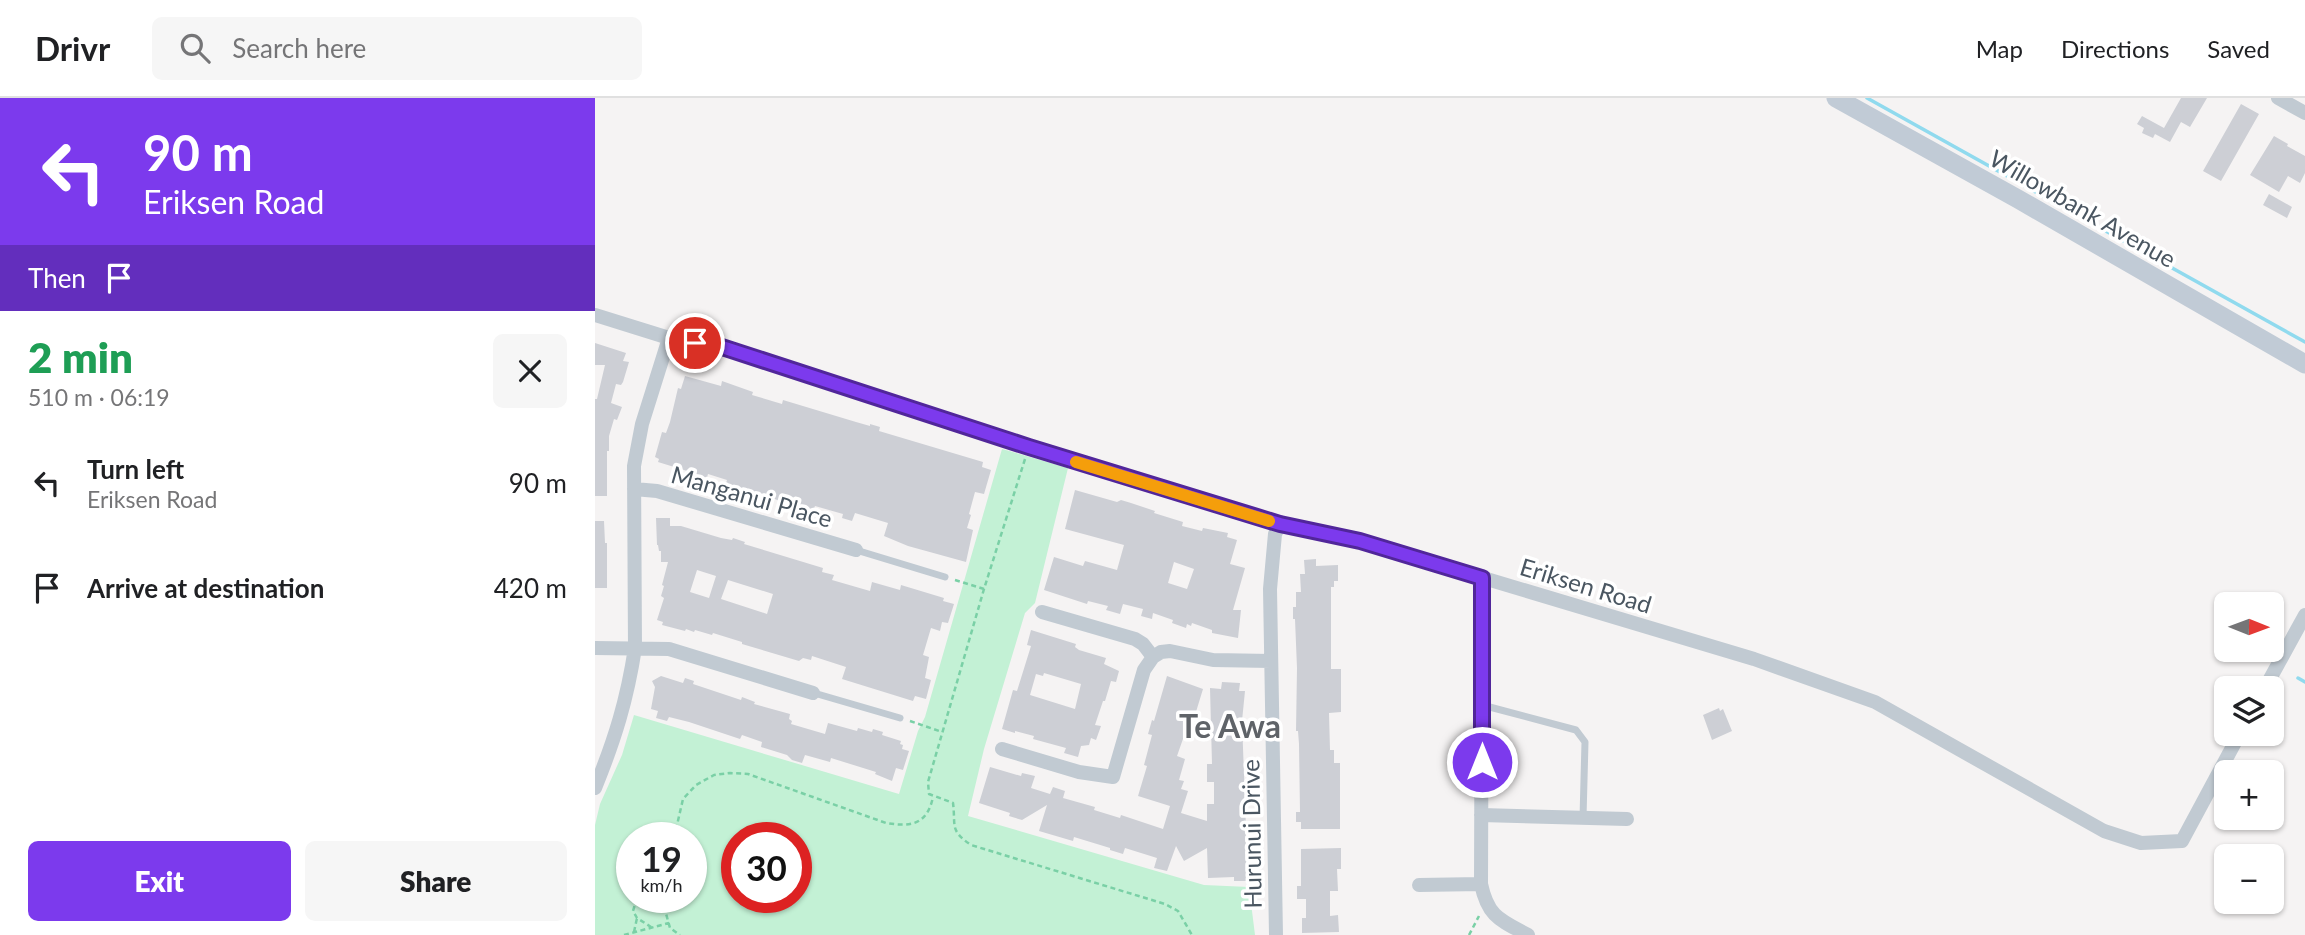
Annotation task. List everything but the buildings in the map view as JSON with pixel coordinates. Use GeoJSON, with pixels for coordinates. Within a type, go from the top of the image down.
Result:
{"type":"FeatureCollection","features":[{"type":"Feature","properties":{"kind":"main road","name":"Willowbank Avenue"},"geometry":{"type":"LineString","coordinates":[[1836,98],[2305,364]]}},
{"type":"Feature","properties":{"kind":"street"},"geometry":{"type":"LineString","coordinates":[[2278,98],[2305,113]]}},
{"type":"Feature","properties":{"kind":"street","name":"Eriksen Road"},"geometry":{"type":"LineString","coordinates":[[595,315],[669,338],[722,347],[1029,447],[1280,524],[1360,541],[1754,659],[1875,702],[2104,831],[2141,843],[2182,841],[2234,746]]}},
{"type":"Feature","properties":{"kind":"street"},"geometry":{"type":"LineString","coordinates":[[595,788],[616,737],[635,648],[634,466],[642,424],[669,338]]}},
{"type":"Feature","properties":{"kind":"street","name":"Manganui Place"},"geometry":{"type":"LineString","coordinates":[[634,489],[657,491],[856,550]]}},
{"type":"Feature","properties":{"kind":"street","name":"Hurunui Drive"},"geometry":{"type":"LineString","coordinates":[[1276,935],[1271,565],[1275,534],[1280,524]]}},
{"type":"Feature","properties":{"kind":"street"},"geometry":{"type":"LineString","coordinates":[[1482,578],[1481,884],[1486,904],[1501,921],[1528,935]]}},
{"type":"Feature","properties":{"kind":"street"},"geometry":{"type":"LineString","coordinates":[[1042,612],[1135,639],[1143,644],[1153,657]]}},
{"type":"Feature","properties":{"kind":"street"},"geometry":{"type":"LineString","coordinates":[[2272,676],[2305,615]]}},
{"type":"Feature","properties":{"kind":"street"},"geometry":{"type":"LineString","coordinates":[[595,648],[669,649],[813,693]]}},
{"type":"Feature","properties":{"kind":"street"},"geometry":{"type":"LineString","coordinates":[[1002,749],[1079,772],[1113,777],[1144,670],[1153,657],[1170,651],[1213,660],[1271,661]]}},
{"type":"Feature","properties":{"kind":"street"},"geometry":{"type":"LineString","coordinates":[[1482,815],[1627,819]]}},
{"type":"Feature","properties":{"kind":"street"},"geometry":{"type":"LineString","coordinates":[[1419,885],[1481,884]]}},
{"type":"Feature","properties":{"kind":"lane"},"geometry":{"type":"LineString","coordinates":[[856,550],[945,577]]}},
{"type":"Feature","properties":{"kind":"lane"},"geometry":{"type":"LineString","coordinates":[[813,693],[900,718]]}},
{"type":"Feature","properties":{"kind":"lane"},"geometry":{"type":"LineString","coordinates":[[1482,705],[1576,730],[1585,742],[1583,818]]}},
{"type":"Feature","properties":{"kind":"path"},"geometry":{"type":"LineString","coordinates":[[1029,447],[984,589],[928,789],[935,798],[953,803],[957,836],[971,845],[1165,904],[1178,911],[1192,935]]}},
{"type":"Feature","properties":{"kind":"path"},"geometry":{"type":"LineString","coordinates":[[945,577],[984,589]]}},
{"type":"Feature","properties":{"kind":"path"},"geometry":{"type":"LineString","coordinates":[[900,718],[942,732]]}},
{"type":"Feature","properties":{"kind":"path"},"geometry":{"type":"LineString","coordinates":[[678,822],[683,799],[696,785],[713,775],[748,774],[898,825],[910,825],[919,821],[931,808],[935,798]]}},
{"type":"Feature","properties":{"kind":"path"},"geometry":{"type":"LineString","coordinates":[[1469,935],[1486,904]]}},
{"type":"Feature","properties":{"kind":"path"},"geometry":{"type":"LineString","coordinates":[[634,913],[652,928]]}},
{"type":"Feature","properties":{"kind":"path"},"geometry":{"type":"LineString","coordinates":[[667,913],[670,928],[680,935]]}},
{"type":"Feature","properties":{"kind":"path"},"geometry":{"type":"LineString","coordinates":[[634,933],[637,918]]}},
{"type":"Feature","properties":{"kind":"path"},"geometry":{"type":"LineString","coordinates":[[624,935],[669,923]]}},
{"type":"Feature","properties":{"kind":"green space"},"geometry":{"type":"Polygon","coordinates":[[[1002,449],[1068,468],[1035,603],[1025,613],[984,749],[968,816],[1204,885],[1249,887],[1255,935],[595,935],[595,825],[600,804],[622,755],[634,715],[899,794],[918,731],[925,717],[1002,449]]]}},
{"type":"Feature","properties":{"kind":"waterway"},"geometry":{"type":"LineString","coordinates":[[1867,98],[2305,342]]}},
{"type":"Feature","properties":{"kind":"waterway"},"geometry":{"type":"LineString","coordinates":[[2298,678],[2305,682]]}},
{"type":"Feature","properties":{"kind":"slow traffic"},"geometry":{"type":"LineString","coordinates":[[1076,462],[1269,521]]}},
{"type":"Feature","properties":{"kind":"district","name":"Te Awa"},"geometry":{"type":"Point","coordinates":[1230,725]}},
{"type":"Feature","properties":{"kind":"route"},"geometry":{"type":"LineString","coordinates":[[695,343],[722,347],[1029,447],[1280,524],[1360,541],[1482,578],[1482,762]]}}]}
